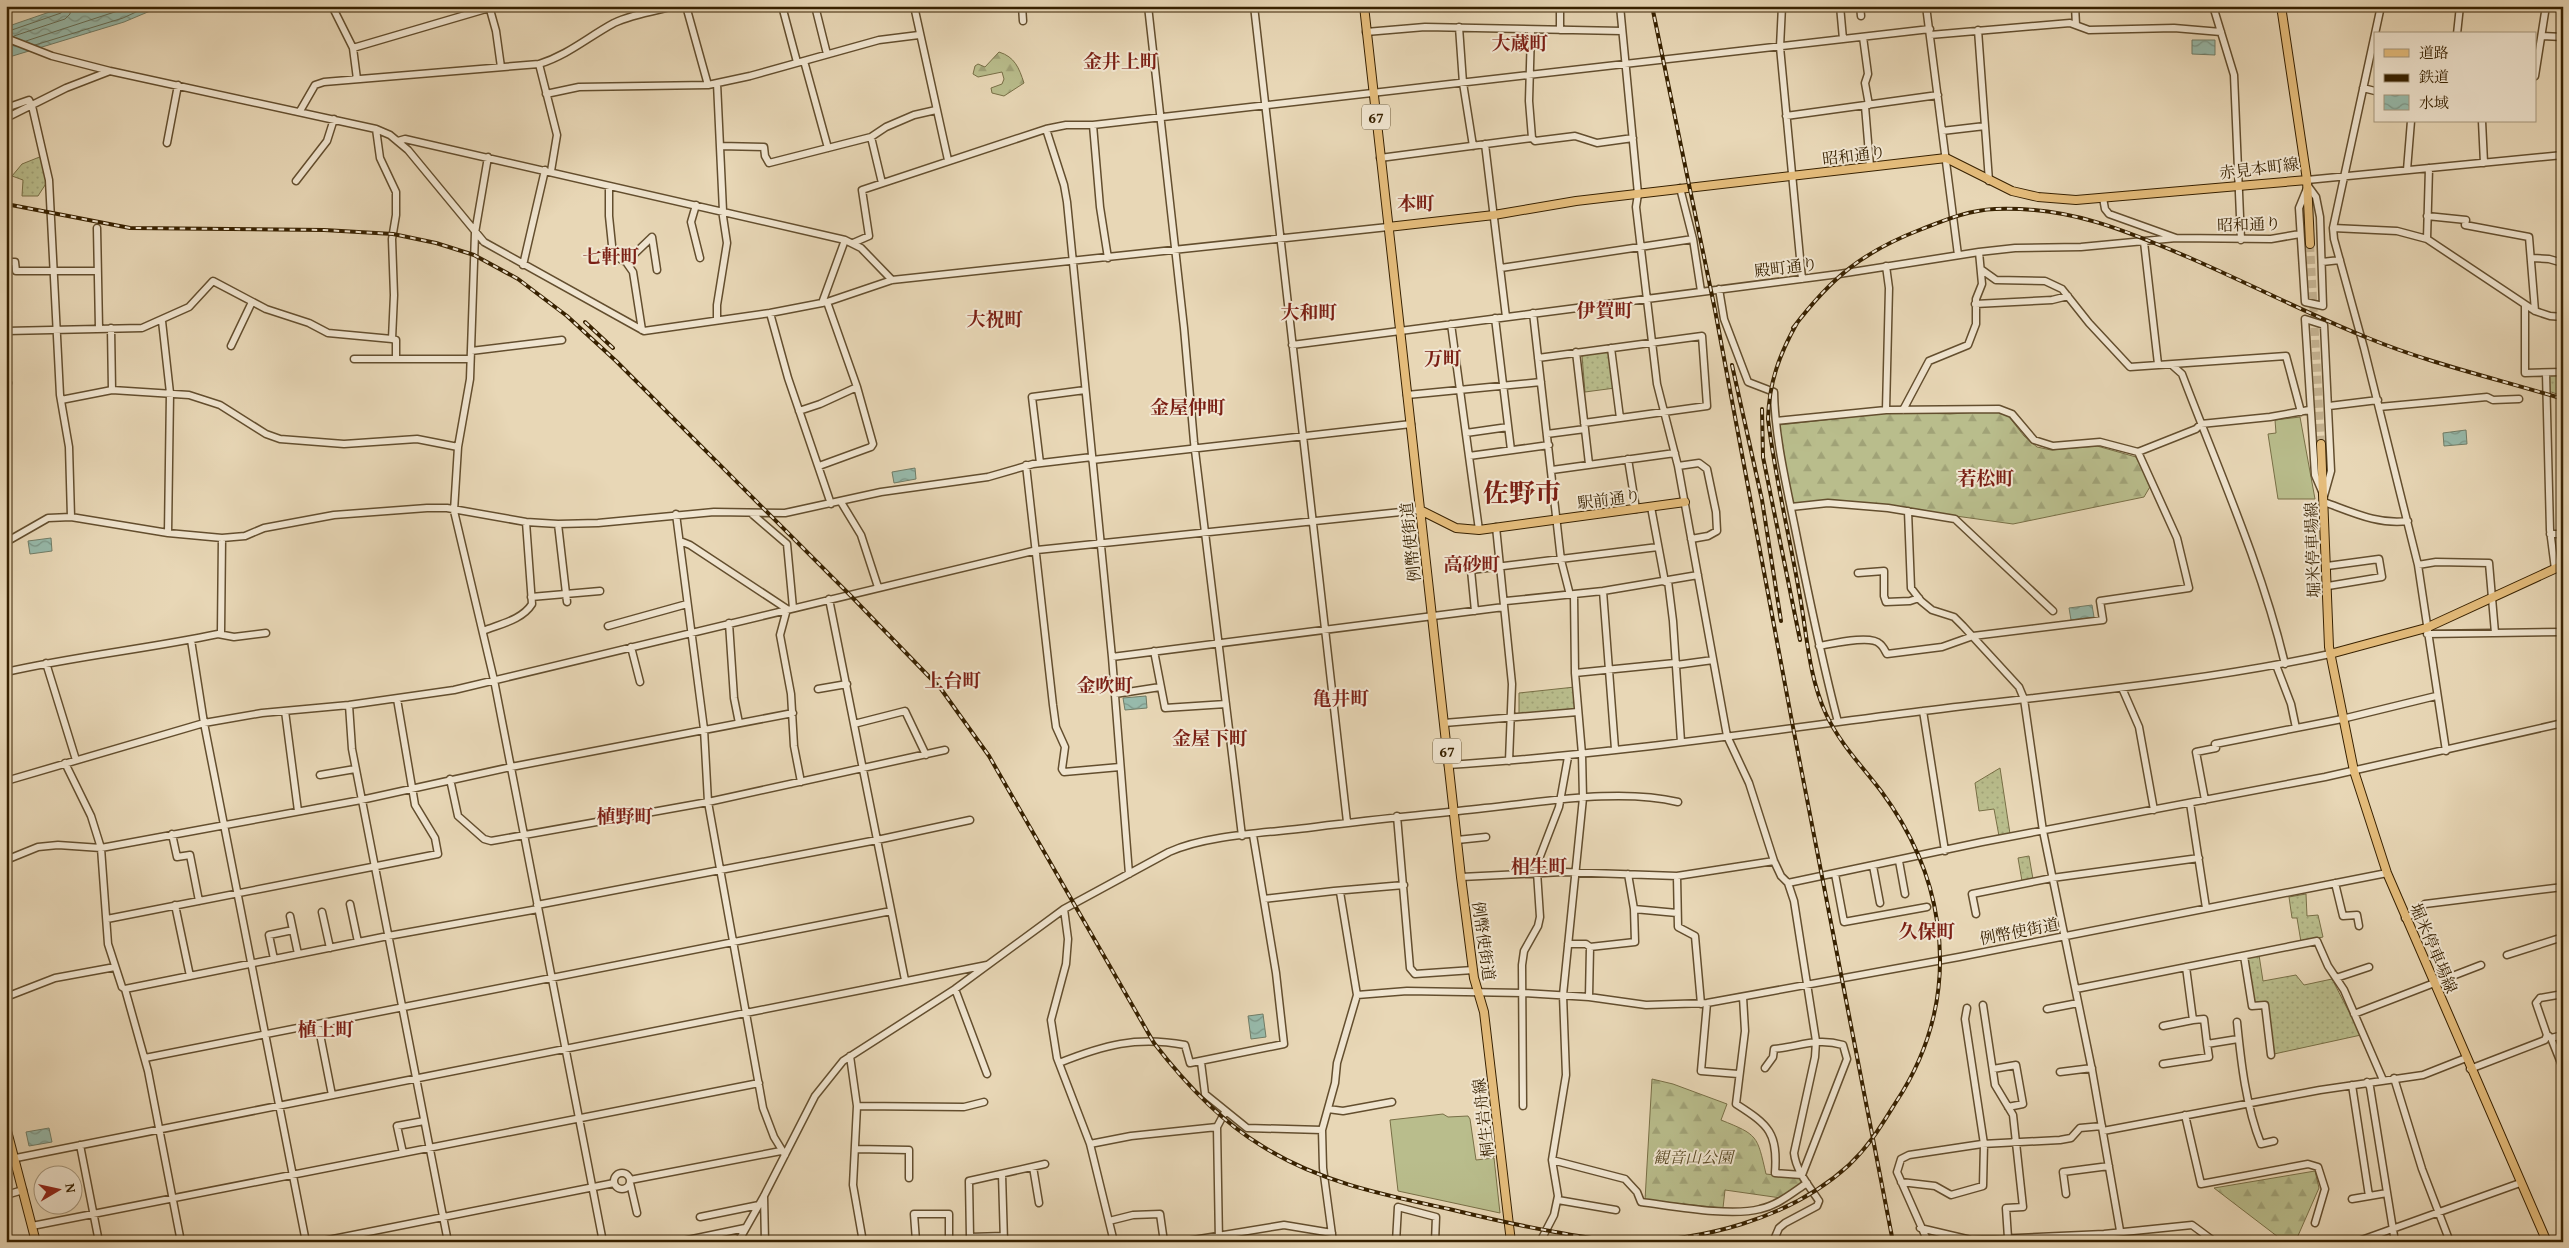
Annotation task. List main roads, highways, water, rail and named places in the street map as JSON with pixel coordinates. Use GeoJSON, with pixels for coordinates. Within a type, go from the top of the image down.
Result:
{"type":"FeatureCollection","features":[{"type":"Feature","properties":{"kind":"main road","name":"例幣使街道"},"geometry":{"type":"LineString","coordinates":[[1364,6],[1448,766],[1473,970],[1478,992]]}},
{"type":"Feature","properties":{"kind":"main road","name":"赤見本町線"},"geometry":{"type":"LineString","coordinates":[[2103,198],[2240,185],[2308,183],[2281,6]]}},
{"type":"Feature","properties":{"kind":"main road","name":"昭和通り"},"geometry":{"type":"LineString","coordinates":[[1388,227],[1494,215],[1542,206],[1680,188],[1946,158],[2012,191],[2038,197],[2076,200],[2103,198]]}},
{"type":"Feature","properties":{"kind":"main road"},"geometry":{"type":"LineString","coordinates":[[2308,183],[2310,244]]}},
{"type":"Feature","properties":{"kind":"main road","name":"堀米停車場線"},"geometry":{"type":"LineString","coordinates":[[2321,444],[2330,654],[2354,771],[2387,873],[2405,918],[2547,1242]]}},
{"type":"Feature","properties":{"kind":"main road","name":"駅前通り"},"geometry":{"type":"LineString","coordinates":[[1420,510],[1456,528],[1479,530],[1685,502]]}},
{"type":"Feature","properties":{"kind":"main road"},"geometry":{"type":"LineString","coordinates":[[2330,654],[2427,631],[2559,567]]}},
{"type":"Feature","properties":{"kind":"main road","name":"桐生岩舟線"},"geometry":{"type":"LineString","coordinates":[[1478,992],[1484,1012],[1511,1242]]}},
{"type":"Feature","properties":{"kind":"main road"},"geometry":{"type":"LineString","coordinates":[[6,1127],[10,1159],[23,1190],[36,1242]]}},
{"type":"Feature","properties":{"kind":"water"},"geometry":{"type":"Polygon","coordinates":[[[67,6],[162,6],[124,22],[6,58],[6,27],[67,6]]]}},
{"type":"Feature","properties":{"kind":"water"},"geometry":{"type":"Polygon","coordinates":[[[2192,40],[2215,40],[2215,55],[2192,54],[2192,40]]]}},
{"type":"Feature","properties":{"kind":"water"},"geometry":{"type":"Polygon","coordinates":[[[2466,430],[2467,444],[2444,446],[2443,433],[2466,430]]]}},
{"type":"Feature","properties":{"kind":"water"},"geometry":{"type":"Polygon","coordinates":[[[915,468],[916,479],[894,483],[892,472],[915,468]]]}},
{"type":"Feature","properties":{"kind":"water"},"geometry":{"type":"Polygon","coordinates":[[[51,538],[52,551],[30,554],[28,541],[51,538]]]}},
{"type":"Feature","properties":{"kind":"water"},"geometry":{"type":"Polygon","coordinates":[[[2092,605],[2094,617],[2071,620],[2069,608],[2092,605]]]}},
{"type":"Feature","properties":{"kind":"water"},"geometry":{"type":"Polygon","coordinates":[[[1146,696],[1147,708],[1125,710],[1123,698],[1146,696]]]}},
{"type":"Feature","properties":{"kind":"water"},"geometry":{"type":"Polygon","coordinates":[[[1263,1014],[1266,1037],[1251,1039],[1248,1016],[1263,1014]]]}},
{"type":"Feature","properties":{"kind":"water"},"geometry":{"type":"Polygon","coordinates":[[[49,1128],[52,1142],[29,1146],[26,1132],[49,1128]]]}},
{"type":"Feature","properties":{"kind":"tunnel"},"geometry":{"type":"LineString","coordinates":[[2310,244],[2321,444]]}},
{"type":"Feature","properties":{"kind":"railway"},"geometry":{"type":"LineString","coordinates":[[1652,6],[1715,310],[1793,727],[1893,1242]]}},
{"type":"Feature","properties":{"kind":"railway"},"geometry":{"type":"LineString","coordinates":[[6,204],[130,228],[324,230],[393,234],[436,243],[474,255],[518,279],[567,316],[616,361],[849,594],[941,689],[989,756],[1154,1043],[1177,1072],[1217,1112],[1246,1136],[1284,1158],[1306,1169],[1353,1186],[1512,1224],[1576,1236],[1620,1241],[1681,1238],[1742,1224],[1799,1200],[1825,1184],[1856,1158],[1885,1119],[1909,1081],[1919,1060],[1934,1016],[1938,993],[1940,945],[1934,903],[1924,869],[1901,821],[1881,791],[1845,745],[1826,714],[1815,684],[1809,654],[1768,419],[1770,393],[1776,369],[1797,323]]}},
{"type":"Feature","properties":{"kind":"railway"},"geometry":{"type":"LineString","coordinates":[[1793,328],[1807,310],[1849,268],[1882,247],[1901,238],[1967,213],[1995,209],[2047,211],[2096,222],[2142,238],[2323,319],[2392,347],[2563,399]]}},
{"type":"Feature","properties":{"kind":"railway"},"geometry":{"type":"LineString","coordinates":[[585,322],[613,348]]}},
{"type":"Feature","properties":{"kind":"railway"},"geometry":{"type":"LineString","coordinates":[[1732,365],[1762,500],[1781,621]]}},
{"type":"Feature","properties":{"kind":"railway"},"geometry":{"type":"LineString","coordinates":[[1762,409],[1763,457],[1800,640]]}},
{"type":"Feature","properties":{"kind":"district","name":"大蔵町"},"geometry":{"type":"Point","coordinates":[1520,43]}},
{"type":"Feature","properties":{"kind":"district","name":"金井上町"},"geometry":{"type":"Point","coordinates":[1121,61]}},
{"type":"Feature","properties":{"kind":"district","name":"本町"},"geometry":{"type":"Point","coordinates":[1416,203]}},
{"type":"Feature","properties":{"kind":"district","name":"七軒町"},"geometry":{"type":"Point","coordinates":[611,256]}},
{"type":"Feature","properties":{"kind":"district","name":"伊賀町"},"geometry":{"type":"Point","coordinates":[1605,310]}},
{"type":"Feature","properties":{"kind":"district","name":"大和町"},"geometry":{"type":"Point","coordinates":[1309,312]}},
{"type":"Feature","properties":{"kind":"district","name":"大祝町"},"geometry":{"type":"Point","coordinates":[995,319]}},
{"type":"Feature","properties":{"kind":"district","name":"万町"},"geometry":{"type":"Point","coordinates":[1443,358]}},
{"type":"Feature","properties":{"kind":"district","name":"金屋仲町"},"geometry":{"type":"Point","coordinates":[1188,407]}},
{"type":"Feature","properties":{"kind":"district","name":"若松町"},"geometry":{"type":"Point","coordinates":[1986,478]}},
{"type":"Feature","properties":{"kind":"district","name":"佐野市"},"geometry":{"type":"Point","coordinates":[1522,492]}},
{"type":"Feature","properties":{"kind":"district","name":"高砂町"},"geometry":{"type":"Point","coordinates":[1472,564]}},
{"type":"Feature","properties":{"kind":"district","name":"上台町"},"geometry":{"type":"Point","coordinates":[953,680]}},
{"type":"Feature","properties":{"kind":"district","name":"金吹町"},"geometry":{"type":"Point","coordinates":[1105,685]}},
{"type":"Feature","properties":{"kind":"district","name":"亀井町"},"geometry":{"type":"Point","coordinates":[1341,698]}},
{"type":"Feature","properties":{"kind":"district","name":"金屋下町"},"geometry":{"type":"Point","coordinates":[1210,738]}},
{"type":"Feature","properties":{"kind":"district","name":"植野町"},"geometry":{"type":"Point","coordinates":[625,816]}},
{"type":"Feature","properties":{"kind":"district","name":"相生町"},"geometry":{"type":"Point","coordinates":[1539,866]}},
{"type":"Feature","properties":{"kind":"district","name":"久保町"},"geometry":{"type":"Point","coordinates":[1927,931]}},
{"type":"Feature","properties":{"kind":"district","name":"植上町"},"geometry":{"type":"Point","coordinates":[326,1029]}},
{"type":"Feature","properties":{"kind":"park label","name":"観音山公園"},"geometry":{"type":"Point","coordinates":[1693,1157]}}]}
